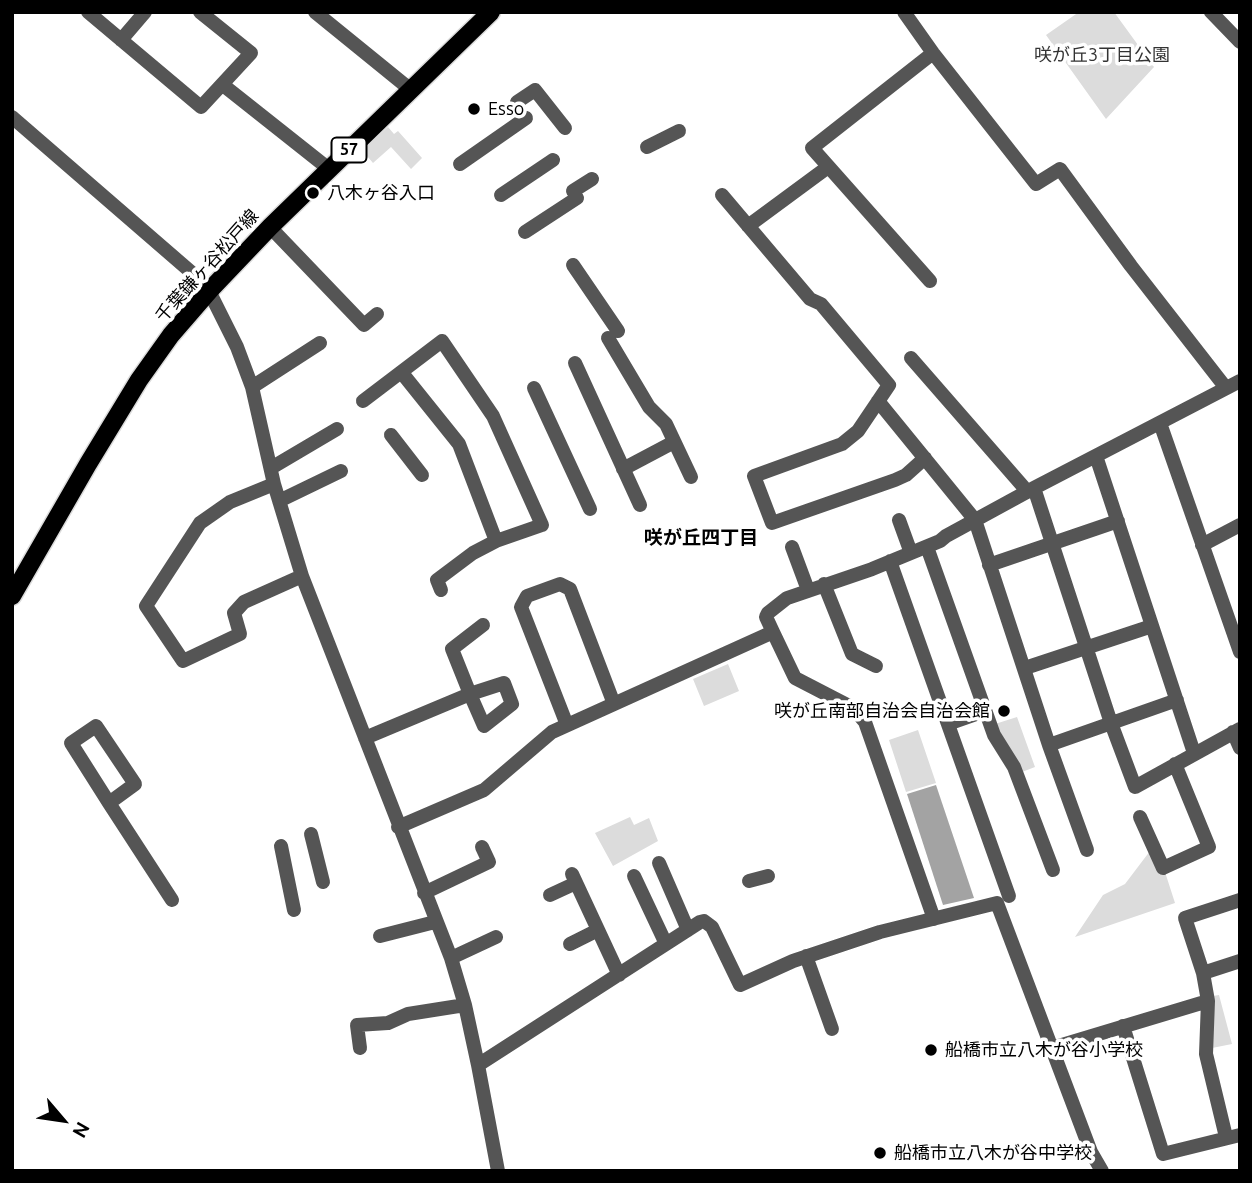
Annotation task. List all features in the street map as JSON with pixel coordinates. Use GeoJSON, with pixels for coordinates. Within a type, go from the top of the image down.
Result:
{"type":"FeatureCollection","features":[{"type":"Feature","properties":{"kind":"main road","name":"千葉鎌ヶ谷松戸線"},"geometry":{"type":"LineString","coordinates":[[12,596],[139,380],[172,335],[270,227],[411,90],[481,15]]}},
{"type":"Feature","properties":{"kind":"street"},"geometry":{"type":"LineString","coordinates":[[88,12],[201,107],[251,53],[200,12]]}},
{"type":"Feature","properties":{"kind":"street"},"geometry":{"type":"LineString","coordinates":[[121,40],[145,12]]}},
{"type":"Feature","properties":{"kind":"street"},"geometry":{"type":"LineString","coordinates":[[315,12],[411,90]]}},
{"type":"Feature","properties":{"kind":"street"},"geometry":{"type":"LineString","coordinates":[[904,12],[933,53],[1037,184],[1060,169],[1226,388]]}},
{"type":"Feature","properties":{"kind":"street"},"geometry":{"type":"LineString","coordinates":[[1211,12],[1240,42]]}},
{"type":"Feature","properties":{"kind":"street"},"geometry":{"type":"LineString","coordinates":[[930,281],[812,148],[933,53]]}},
{"type":"Feature","properties":{"kind":"street"},"geometry":{"type":"LineString","coordinates":[[223,85],[329,169]]}},
{"type":"Feature","properties":{"kind":"street"},"geometry":{"type":"LineString","coordinates":[[517,102],[535,90],[565,128]]}},
{"type":"Feature","properties":{"kind":"street"},"geometry":{"type":"LineString","coordinates":[[12,117],[210,290],[237,347],[252,387],[274,484],[302,576],[451,958],[465,1004],[498,1171]]}},
{"type":"Feature","properties":{"kind":"street"},"geometry":{"type":"LineString","coordinates":[[460,164],[526,118]]}},
{"type":"Feature","properties":{"kind":"street"},"geometry":{"type":"LineString","coordinates":[[647,147],[679,131]]}},
{"type":"Feature","properties":{"kind":"street"},"geometry":{"type":"LineString","coordinates":[[501,195],[553,160]]}},
{"type":"Feature","properties":{"kind":"street"},"geometry":{"type":"LineString","coordinates":[[748,226],[828,167]]}},
{"type":"Feature","properties":{"kind":"street"},"geometry":{"type":"LineString","coordinates":[[525,232],[592,179]]}},
{"type":"Feature","properties":{"kind":"street"},"geometry":{"type":"LineString","coordinates":[[722,195],[810,299],[821,304],[889,385],[858,431],[842,443],[754,476],[772,523],[895,480],[906,475],[925,458]]}},
{"type":"Feature","properties":{"kind":"street"},"geometry":{"type":"LineString","coordinates":[[270,227],[364,326],[377,314]]}},
{"type":"Feature","properties":{"kind":"street"},"geometry":{"type":"LineString","coordinates":[[573,265],[613,335],[649,407],[666,424],[691,477]]}},
{"type":"Feature","properties":{"kind":"street"},"geometry":{"type":"LineString","coordinates":[[363,401],[442,341],[493,416],[542,525],[496,541],[472,553],[437,580],[441,590]]}},
{"type":"Feature","properties":{"kind":"street"},"geometry":{"type":"LineString","coordinates":[[252,387],[320,343]]}},
{"type":"Feature","properties":{"kind":"street"},"geometry":{"type":"LineString","coordinates":[[911,358],[1030,489],[1052,542],[1111,723],[1135,787],[1236,730],[1240,748]]}},
{"type":"Feature","properties":{"kind":"street"},"geometry":{"type":"LineString","coordinates":[[575,362],[640,505]]}},
{"type":"Feature","properties":{"kind":"street"},"geometry":{"type":"LineString","coordinates":[[402,373],[459,444],[496,541]]}},
{"type":"Feature","properties":{"kind":"street"},"geometry":{"type":"LineString","coordinates":[[934,919],[865,722],[853,708],[795,678],[766,617],[771,609],[788,598],[927,547],[1030,489],[1240,381]]}},
{"type":"Feature","properties":{"kind":"street"},"geometry":{"type":"LineString","coordinates":[[534,388],[590,509]]}},
{"type":"Feature","properties":{"kind":"street"},"geometry":{"type":"LineString","coordinates":[[877,401],[975,520],[1049,745],[1087,849]]}},
{"type":"Feature","properties":{"kind":"street"},"geometry":{"type":"LineString","coordinates":[[1160,423],[1240,652]]}},
{"type":"Feature","properties":{"kind":"street"},"geometry":{"type":"LineString","coordinates":[[271,468],[337,429]]}},
{"type":"Feature","properties":{"kind":"street"},"geometry":{"type":"LineString","coordinates":[[391,435],[422,475]]}},
{"type":"Feature","properties":{"kind":"street"},"geometry":{"type":"LineString","coordinates":[[623,469],[674,442]]}},
{"type":"Feature","properties":{"kind":"street"},"geometry":{"type":"LineString","coordinates":[[1096,456],[1194,752]]}},
{"type":"Feature","properties":{"kind":"street"},"geometry":{"type":"LineString","coordinates":[[279,501],[341,471]]}},
{"type":"Feature","properties":{"kind":"street"},"geometry":{"type":"LineString","coordinates":[[274,484],[230,502],[200,523],[146,606],[183,661],[240,634],[234,613],[244,602],[302,576]]}},
{"type":"Feature","properties":{"kind":"street"},"geometry":{"type":"LineString","coordinates":[[899,520],[911,553]]}},
{"type":"Feature","properties":{"kind":"street"},"geometry":{"type":"LineString","coordinates":[[989,565],[1118,521]]}},
{"type":"Feature","properties":{"kind":"street"},"geometry":{"type":"LineString","coordinates":[[1202,545],[1240,524]]}},
{"type":"Feature","properties":{"kind":"street"},"geometry":{"type":"LineString","coordinates":[[792,547],[808,590]]}},
{"type":"Feature","properties":{"kind":"street"},"geometry":{"type":"LineString","coordinates":[[927,547],[994,735],[1014,767],[1053,870]]}},
{"type":"Feature","properties":{"kind":"street"},"geometry":{"type":"LineString","coordinates":[[890,561],[948,724],[1052,1048],[1091,1152],[1102,1171]]}},
{"type":"Feature","properties":{"kind":"street"},"geometry":{"type":"LineString","coordinates":[[567,725],[522,607],[527,596],[560,584],[570,589],[614,704]]}},
{"type":"Feature","properties":{"kind":"street"},"geometry":{"type":"LineString","coordinates":[[824,584],[852,654],[876,666]]}},
{"type":"Feature","properties":{"kind":"street"},"geometry":{"type":"LineString","coordinates":[[365,738],[470,694],[452,649],[483,625]]}},
{"type":"Feature","properties":{"kind":"street"},"geometry":{"type":"LineString","coordinates":[[1024,668],[1152,626]]}},
{"type":"Feature","properties":{"kind":"street"},"geometry":{"type":"LineString","coordinates":[[398,827],[484,790],[552,732],[773,632]]}},
{"type":"Feature","properties":{"kind":"street"},"geometry":{"type":"LineString","coordinates":[[1049,745],[1177,700]]}},
{"type":"Feature","properties":{"kind":"street"},"geometry":{"type":"LineString","coordinates":[[948,724],[985,711]]}},
{"type":"Feature","properties":{"kind":"street"},"geometry":{"type":"LineString","coordinates":[[109,803],[135,784],[96,726],[71,743],[109,803],[172,900]]}},
{"type":"Feature","properties":{"kind":"street"},"geometry":{"type":"LineString","coordinates":[[1140,817],[1163,868],[1209,847],[1175,764]]}},
{"type":"Feature","properties":{"kind":"street"},"geometry":{"type":"LineString","coordinates":[[311,834],[323,882]]}},
{"type":"Feature","properties":{"kind":"street"},"geometry":{"type":"LineString","coordinates":[[281,846],[294,909]]}},
{"type":"Feature","properties":{"kind":"street"},"geometry":{"type":"LineString","coordinates":[[424,893],[489,862],[482,847]]}},
{"type":"Feature","properties":{"kind":"street"},"geometry":{"type":"LineString","coordinates":[[659,863],[688,930]]}},
{"type":"Feature","properties":{"kind":"street"},"geometry":{"type":"LineString","coordinates":[[634,876],[666,944]]}},
{"type":"Feature","properties":{"kind":"street"},"geometry":{"type":"LineString","coordinates":[[749,881],[768,876]]}},
{"type":"Feature","properties":{"kind":"street"},"geometry":{"type":"LineString","coordinates":[[551,895],[574,878],[619,975]]}},
{"type":"Feature","properties":{"kind":"street"},"geometry":{"type":"LineString","coordinates":[[478,1065],[704,921],[712,927],[740,985],[806,956],[880,932],[1003,900]]}},
{"type":"Feature","properties":{"kind":"street"},"geometry":{"type":"LineString","coordinates":[[1123,1027],[1163,1154],[1233,1136],[1206,1054],[1208,1001],[1203,973],[1185,918],[1240,900]]}},
{"type":"Feature","properties":{"kind":"street"},"geometry":{"type":"LineString","coordinates":[[380,936],[435,922]]}},
{"type":"Feature","properties":{"kind":"street"},"geometry":{"type":"LineString","coordinates":[[570,944],[598,930]]}},
{"type":"Feature","properties":{"kind":"street"},"geometry":{"type":"LineString","coordinates":[[451,958],[496,937]]}},
{"type":"Feature","properties":{"kind":"street"},"geometry":{"type":"LineString","coordinates":[[806,956],[832,1029]]}},
{"type":"Feature","properties":{"kind":"street"},"geometry":{"type":"LineString","coordinates":[[1203,973],[1240,961]]}},
{"type":"Feature","properties":{"kind":"street"},"geometry":{"type":"LineString","coordinates":[[1052,1048],[1208,1001]]}},
{"type":"Feature","properties":{"kind":"street"},"geometry":{"type":"LineString","coordinates":[[360,1048],[357,1026],[388,1023],[408,1014],[465,1004]]}},
{"type":"Feature","properties":{"kind":"green space","name":"咲が丘3丁目公園"},"geometry":{"type":"Polygon","coordinates":[[[1079,12],[1114,12],[1154,67],[1106,119],[1046,35],[1079,12]]]}},
{"type":"Feature","properties":{"kind":"green space"},"geometry":{"type":"Polygon","coordinates":[[[388,127],[394,134],[398,131],[422,158],[411,169],[391,147],[373,163],[362,150],[388,127]]]}},
{"type":"Feature","properties":{"kind":"green space"},"geometry":{"type":"Polygon","coordinates":[[[728,664],[739,691],[704,706],[693,679],[728,664]]]}},
{"type":"Feature","properties":{"kind":"green space"},"geometry":{"type":"Polygon","coordinates":[[[1017,717],[1035,767],[1022,772],[995,724],[1017,717]]]}},
{"type":"Feature","properties":{"kind":"green space"},"geometry":{"type":"Polygon","coordinates":[[[918,730],[936,783],[906,792],[889,740],[918,730]]]}},
{"type":"Feature","properties":{"kind":"green space"},"geometry":{"type":"Polygon","coordinates":[[[630,817],[634,825],[649,818],[658,841],[613,866],[595,833],[630,817]]]}},
{"type":"Feature","properties":{"kind":"green space"},"geometry":{"type":"Polygon","coordinates":[[[1150,851],[1165,872],[1175,903],[1075,937],[1103,895],[1125,884],[1150,851]]]}},
{"type":"Feature","properties":{"kind":"green space"},"geometry":{"type":"Polygon","coordinates":[[[1219,995],[1232,1044],[1212,1048],[1213,996],[1219,995]]]}},
{"type":"Feature","properties":{"kind":"shaded area"},"geometry":{"type":"Polygon","coordinates":[[[936,785],[974,898],[943,905],[907,794],[936,785]]]}},
{"type":"Feature","properties":{"kind":"place","name":"Esso"},"geometry":{"type":"Point","coordinates":[474,109]}},
{"type":"Feature","properties":{"kind":"place","name":"八木ヶ谷入口"},"geometry":{"type":"Point","coordinates":[313,193]}},
{"type":"Feature","properties":{"kind":"place","name":"咲が丘南部自治会自治会館"},"geometry":{"type":"Point","coordinates":[1004,711]}},
{"type":"Feature","properties":{"kind":"place","name":"船橋市立八木が谷小学校"},"geometry":{"type":"Point","coordinates":[931,1050]}},
{"type":"Feature","properties":{"kind":"place","name":"船橋市立八木が谷中学校"},"geometry":{"type":"Point","coordinates":[880,1153]}},
{"type":"Feature","properties":{"kind":"district","name":"咲が丘四丁目"},"geometry":{"type":"Point","coordinates":[701,538]}}]}
